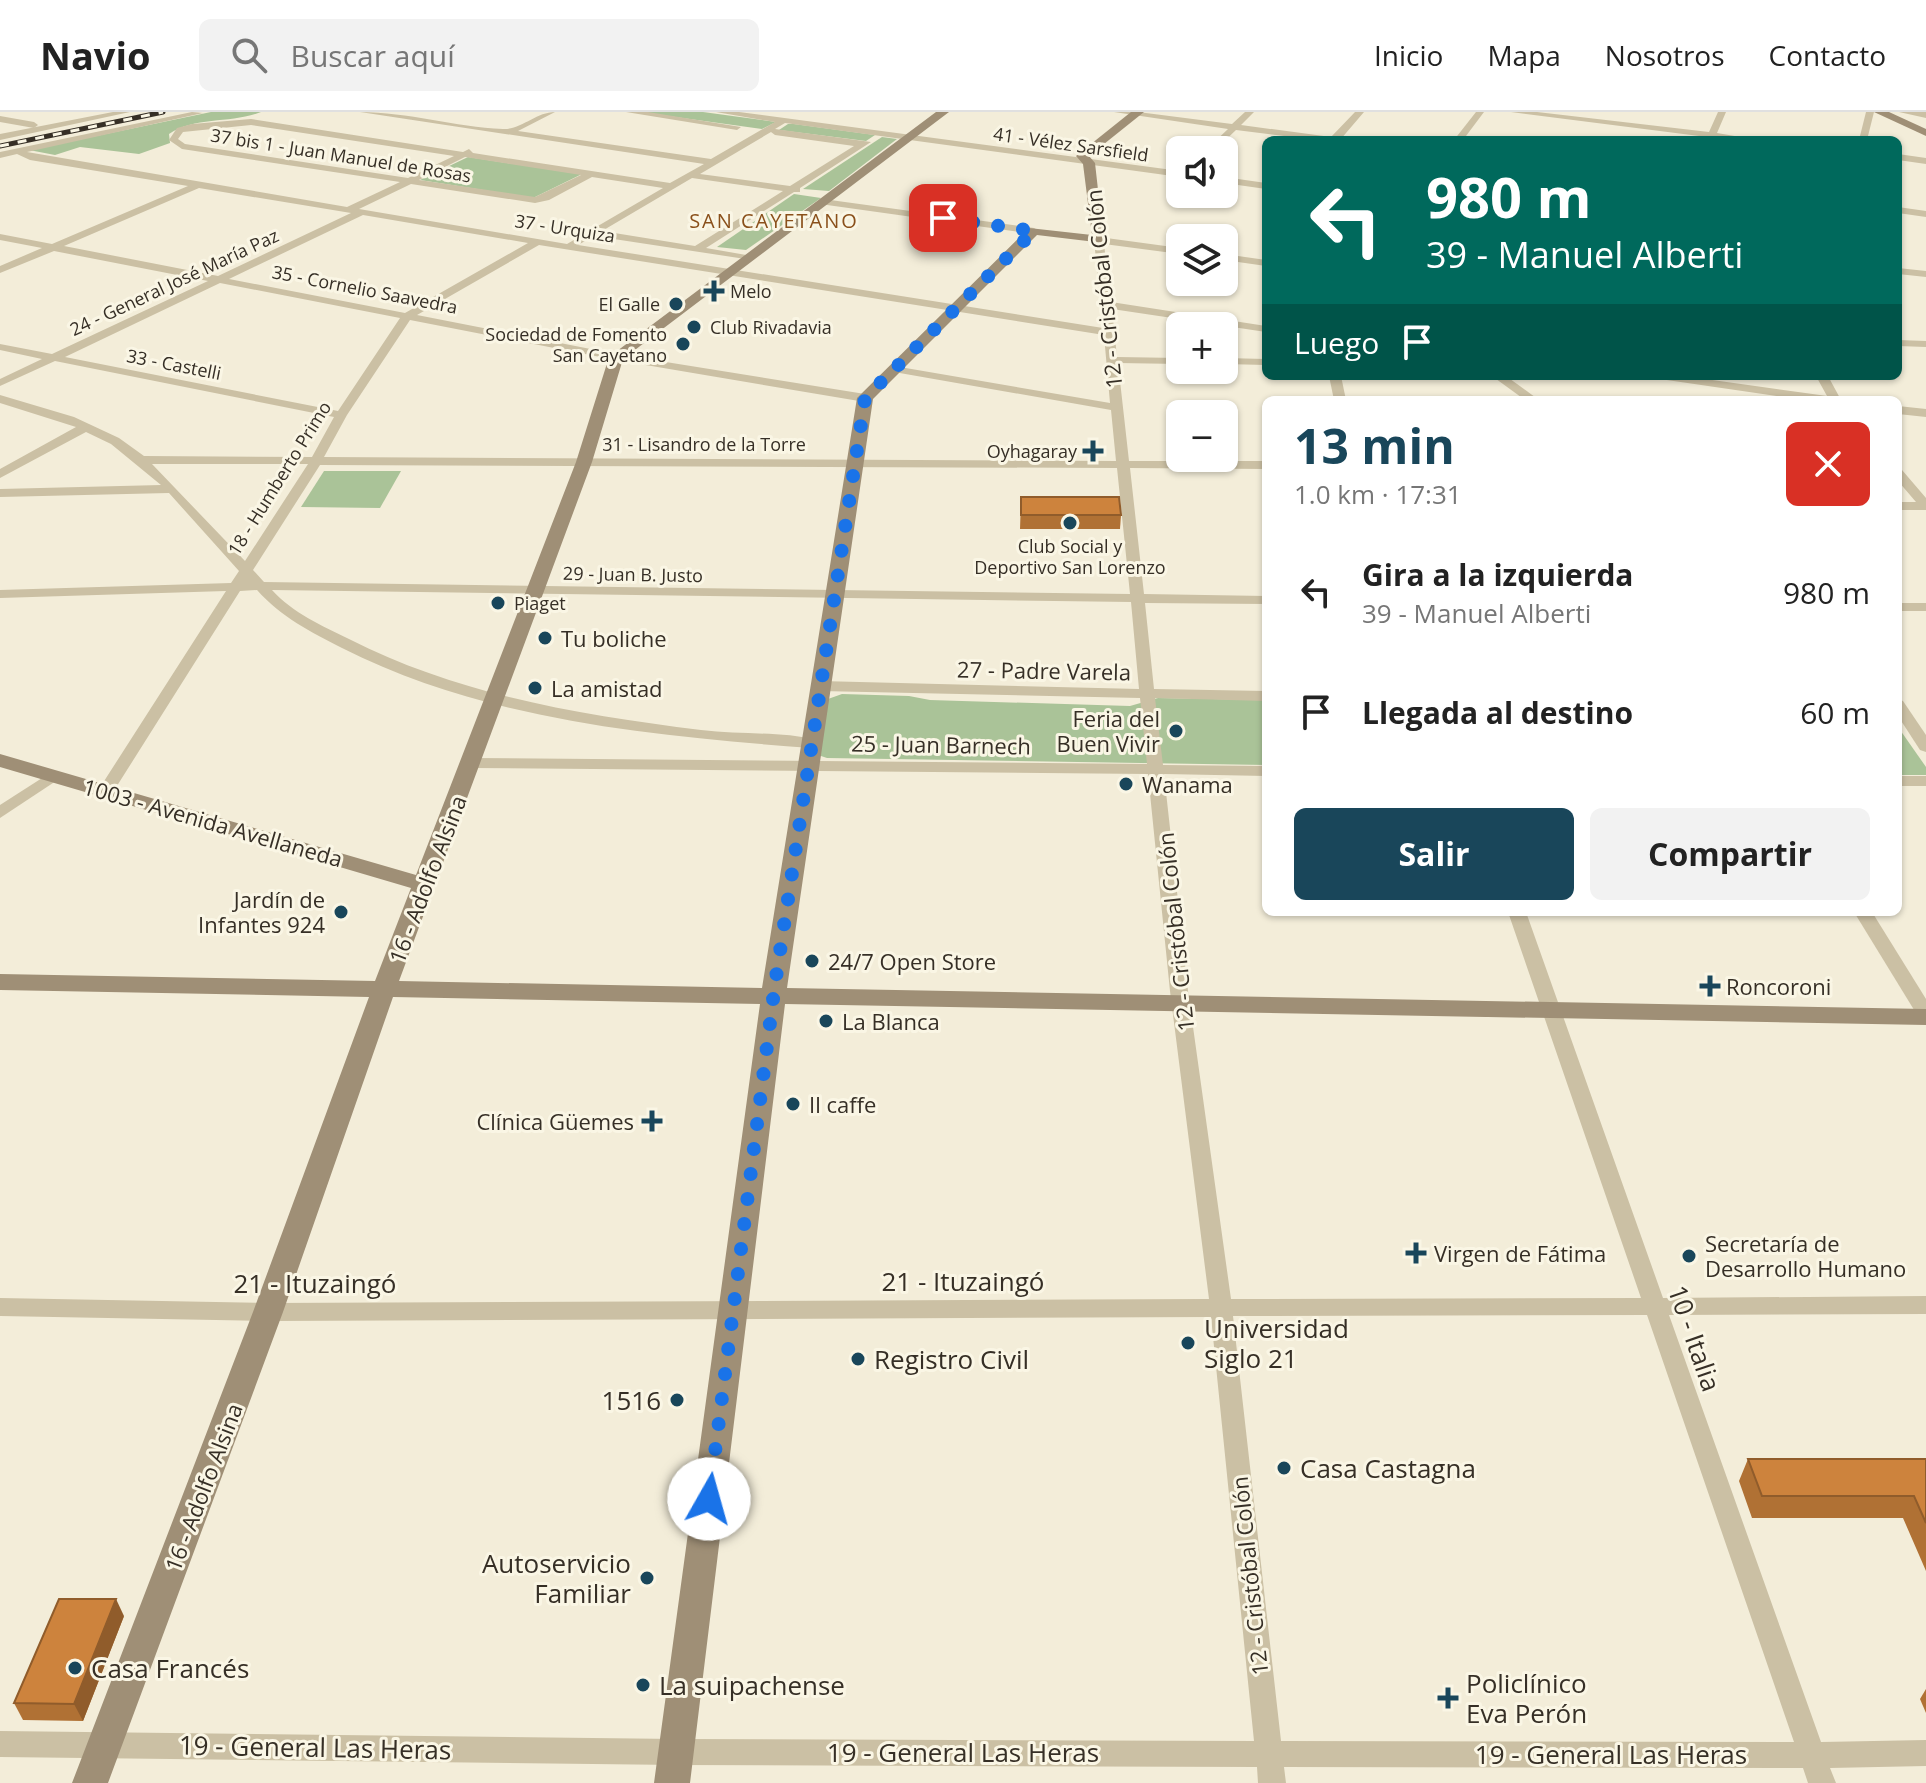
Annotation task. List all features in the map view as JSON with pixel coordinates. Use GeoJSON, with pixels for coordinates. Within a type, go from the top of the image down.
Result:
{"type":"FeatureCollection","features":[{"type":"Feature","properties":{"kind":"street"},"geometry":{"type":"LineString","coordinates":[[0,119],[48,127],[91,112]]}},
{"type":"Feature","properties":{"kind":"street"},"geometry":{"type":"LineString","coordinates":[[0,137],[126,112]]}},
{"type":"Feature","properties":{"kind":"street"},"geometry":{"type":"LineString","coordinates":[[0,155],[205,112]]}},
{"type":"Feature","properties":{"kind":"street"},"geometry":{"type":"LineString","coordinates":[[364,112],[712,162]]}},
{"type":"Feature","properties":{"kind":"street"},"geometry":{"type":"LineString","coordinates":[[403,118],[415,112]]}},
{"type":"Feature","properties":{"kind":"street"},"geometry":{"type":"LineString","coordinates":[[495,140],[551,112]]}},
{"type":"Feature","properties":{"kind":"street"},"geometry":{"type":"LineString","coordinates":[[630,112],[863,145]]}},
{"type":"Feature","properties":{"kind":"street","name":"41 - Vélez Sarsfield"},"geometry":{"type":"LineString","coordinates":[[720,112],[759,114],[783,121],[1166,172]]}},
{"type":"Feature","properties":{"kind":"street"},"geometry":{"type":"LineString","coordinates":[[616,357],[943,112]]}},
{"type":"Feature","properties":{"kind":"street"},"geometry":{"type":"LineString","coordinates":[[1118,112],[1304,136]]}},
{"type":"Feature","properties":{"kind":"street"},"geometry":{"type":"LineString","coordinates":[[1225,136],[1250,112]]}},
{"type":"Feature","properties":{"kind":"street"},"geometry":{"type":"LineString","coordinates":[[1338,136],[1360,112]]}},
{"type":"Feature","properties":{"kind":"street"},"geometry":{"type":"LineString","coordinates":[[1461,136],[1480,112]]}},
{"type":"Feature","properties":{"kind":"street"},"geometry":{"type":"LineString","coordinates":[[1515,112],[1592,126],[1691,136]]}},
{"type":"Feature","properties":{"kind":"street"},"geometry":{"type":"LineString","coordinates":[[1592,126],[1601,112]]}},
{"type":"Feature","properties":{"kind":"street"},"geometry":{"type":"LineString","coordinates":[[1712,136],[1722,112]]}},
{"type":"Feature","properties":{"kind":"street"},"geometry":{"type":"LineString","coordinates":[[1864,136],[1870,112]]}},
{"type":"Feature","properties":{"kind":"street"},"geometry":{"type":"LineString","coordinates":[[1880,112],[1926,133]]}},
{"type":"Feature","properties":{"kind":"street"},"geometry":{"type":"LineString","coordinates":[[1903,112],[1926,115]]}},
{"type":"Feature","properties":{"kind":"street","name":"12 - Cristóbal Colón"},"geometry":{"type":"LineString","coordinates":[[1137,113],[1082,156],[1089,163],[1107,305],[1181,998],[1221,1310],[1272,1783]]}},
{"type":"Feature","properties":{"kind":"street"},"geometry":{"type":"LineString","coordinates":[[568,247],[783,121]]}},
{"type":"Feature","properties":{"kind":"street","name":"37 bis 1 - Juan Manuel de Rosas"},"geometry":{"type":"LineString","coordinates":[[467,154],[251,122],[195,126],[180,130],[173,140],[182,146],[535,200],[546,198],[592,173]]}},
{"type":"Feature","properties":{"kind":"street"},"geometry":{"type":"LineString","coordinates":[[696,250],[796,190],[880,134]]}},
{"type":"Feature","properties":{"kind":"street"},"geometry":{"type":"LineString","coordinates":[[349,210],[481,147]]}},
{"type":"Feature","properties":{"kind":"street","name":"37 - Urquiza"},"geometry":{"type":"LineString","coordinates":[[17,151],[30,157],[537,242],[1108,332]]}},
{"type":"Feature","properties":{"kind":"street"},"geometry":{"type":"LineString","coordinates":[[467,154],[671,186]]}},
{"type":"Feature","properties":{"kind":"street"},"geometry":{"type":"LineString","coordinates":[[0,168],[30,157]]}},
{"type":"Feature","properties":{"kind":"street"},"geometry":{"type":"LineString","coordinates":[[1902,158],[1926,161]]}},
{"type":"Feature","properties":{"kind":"street"},"geometry":{"type":"LineString","coordinates":[[690,175],[1034,231],[1166,249]]}},
{"type":"Feature","properties":{"kind":"street"},"geometry":{"type":"LineString","coordinates":[[1238,182],[1262,185]]}},
{"type":"Feature","properties":{"kind":"street"},"geometry":{"type":"LineString","coordinates":[[0,270],[201,184]]}},
{"type":"Feature","properties":{"kind":"street"},"geometry":{"type":"LineString","coordinates":[[1902,211],[1926,214]]}},
{"type":"Feature","properties":{"kind":"street","name":"24 - General José María Paz"},"geometry":{"type":"LineString","coordinates":[[0,383],[362,212]]}},
{"type":"Feature","properties":{"kind":"street"},"geometry":{"type":"LineString","coordinates":[[672,1783],[774,991],[865,398],[1034,231]]}},
{"type":"Feature","properties":{"kind":"street"},"geometry":{"type":"LineString","coordinates":[[590,232],[748,258]]}},
{"type":"Feature","properties":{"kind":"street","name":"35 - Cornelio Saavedra"},"geometry":{"type":"LineString","coordinates":[[0,237],[616,357],[865,398]]}},
{"type":"Feature","properties":{"kind":"street","name":"18 - Humberto Primo"},"geometry":{"type":"LineString","coordinates":[[107,789],[316,461],[341,415],[407,316],[537,242]]}},
{"type":"Feature","properties":{"kind":"street"},"geometry":{"type":"LineString","coordinates":[[1238,259],[1262,262]]}},
{"type":"Feature","properties":{"kind":"street"},"geometry":{"type":"LineString","coordinates":[[1902,271],[1926,274]]}},
{"type":"Feature","properties":{"kind":"street"},"geometry":{"type":"LineString","coordinates":[[1107,305],[1262,328]]}},
{"type":"Feature","properties":{"kind":"street"},"geometry":{"type":"LineString","coordinates":[[1902,343],[1926,344]]}},
{"type":"Feature","properties":{"kind":"street","name":"33 - Castelli"},"geometry":{"type":"LineString","coordinates":[[0,347],[341,415]]}},
{"type":"Feature","properties":{"kind":"street","name":"16 - Adolfo Alsina"},"geometry":{"type":"LineString","coordinates":[[90,1783],[268,1312],[386,984],[584,462],[616,357]]}},
{"type":"Feature","properties":{"kind":"street"},"geometry":{"type":"LineString","coordinates":[[1113,360],[1166,361]]}},
{"type":"Feature","properties":{"kind":"street"},"geometry":{"type":"LineString","coordinates":[[1238,361],[1262,362]]}},
{"type":"Feature","properties":{"kind":"street"},"geometry":{"type":"LineString","coordinates":[[894,369],[1116,407]]}},
{"type":"Feature","properties":{"kind":"street"},"geometry":{"type":"LineString","coordinates":[[1504,380],[1527,396]]}},
{"type":"Feature","properties":{"kind":"street"},"geometry":{"type":"LineString","coordinates":[[1688,380],[1799,396]]}},
{"type":"Feature","properties":{"kind":"street"},"geometry":{"type":"LineString","coordinates":[[1772,396],[1784,394]]}},
{"type":"Feature","properties":{"kind":"street"},"geometry":{"type":"LineString","coordinates":[[0,399],[86,427],[141,460],[264,586],[277,604],[367,655],[420,677],[494,700],[589,719],[809,753]]}},
{"type":"Feature","properties":{"kind":"street"},"geometry":{"type":"LineString","coordinates":[[1902,410],[1926,413]]}},
{"type":"Feature","properties":{"kind":"street"},"geometry":{"type":"LineString","coordinates":[[0,474],[86,427]]}},
{"type":"Feature","properties":{"kind":"street","name":"31 - Lisandro de la Torre"},"geometry":{"type":"LineString","coordinates":[[141,460],[1262,465]]}},
{"type":"Feature","properties":{"kind":"street"},"geometry":{"type":"LineString","coordinates":[[1902,478],[1926,506]]}},
{"type":"Feature","properties":{"kind":"street"},"geometry":{"type":"LineString","coordinates":[[0,493],[172,489]]}},
{"type":"Feature","properties":{"kind":"street"},"geometry":{"type":"LineString","coordinates":[[1902,506],[1926,506]]}},
{"type":"Feature","properties":{"kind":"street","name":"29 - Juan B. Justo"},"geometry":{"type":"LineString","coordinates":[[0,594],[264,586],[1262,600]]}},
{"type":"Feature","properties":{"kind":"street"},"geometry":{"type":"LineString","coordinates":[[1902,607],[1926,607]]}},
{"type":"Feature","properties":{"kind":"street","name":"27 - Padre Varela"},"geometry":{"type":"LineString","coordinates":[[820,686],[1262,696]]}},
{"type":"Feature","properties":{"kind":"street"},"geometry":{"type":"LineString","coordinates":[[1902,710],[1926,747]]}},
{"type":"Feature","properties":{"kind":"street","name":"25 - Juan Barnech"},"geometry":{"type":"LineString","coordinates":[[472,763],[809,753],[1262,771]]}},
{"type":"Feature","properties":{"kind":"street","name":"1003 - Avenida Avellaneda"},"geometry":{"type":"LineString","coordinates":[[0,760],[425,885]]}},
{"type":"Feature","properties":{"kind":"street"},"geometry":{"type":"LineString","coordinates":[[0,813],[53,776]]}},
{"type":"Feature","properties":{"kind":"street"},"geometry":{"type":"LineString","coordinates":[[1902,781],[1926,781]]}},
{"type":"Feature","properties":{"kind":"street","name":"10 - Italia"},"geometry":{"type":"LineString","coordinates":[[1518,916],[1822,1783]]}},
{"type":"Feature","properties":{"kind":"street"},"geometry":{"type":"LineString","coordinates":[[1866,916],[1924,1009]]}},
{"type":"Feature","properties":{"kind":"street"},"geometry":{"type":"LineString","coordinates":[[0,972],[386,984],[1924,1009]]}},
{"type":"Feature","properties":{"kind":"street","name":"21 - Ituzaingó"},"geometry":{"type":"LineString","coordinates":[[0,1307],[268,1312],[1926,1305]]}},
{"type":"Feature","properties":{"kind":"street","name":"19 - General Las Heras"},"geometry":{"type":"LineString","coordinates":[[0,1744],[677,1752],[1926,1753]]}},
{"type":"Feature","properties":{"kind":"green space"},"geometry":{"type":"Polygon","coordinates":[[[211,112],[261,112],[180,128],[169,134],[170,143],[139,154],[80,147],[55,155],[29,150],[211,112]]]}},
{"type":"Feature","properties":{"kind":"green space"},"geometry":{"type":"Polygon","coordinates":[[[639,112],[703,112],[776,122],[762,129],[639,112]]]}},
{"type":"Feature","properties":{"kind":"green space"},"geometry":{"type":"Polygon","coordinates":[[[788,124],[875,135],[866,141],[779,130],[788,124]]]}},
{"type":"Feature","properties":{"kind":"green space"},"geometry":{"type":"Polygon","coordinates":[[[882,137],[897,139],[829,191],[803,189],[882,137]]]}},
{"type":"Feature","properties":{"kind":"green space"},"geometry":{"type":"Polygon","coordinates":[[[468,157],[580,175],[533,198],[420,180],[468,157]]]}},
{"type":"Feature","properties":{"kind":"green space"},"geometry":{"type":"Polygon","coordinates":[[[794,194],[821,198],[746,250],[717,247],[794,194]]]}},
{"type":"Feature","properties":{"kind":"green space"},"geometry":{"type":"Polygon","coordinates":[[[324,471],[401,471],[380,508],[301,507],[324,471]]]}},
{"type":"Feature","properties":{"kind":"green space"},"geometry":{"type":"Polygon","coordinates":[[[842,694],[1130,706],[1158,698],[1262,700],[1262,765],[827,758],[818,755],[828,699],[842,694]]]}},
{"type":"Feature","properties":{"kind":"green space"},"geometry":{"type":"Polygon","coordinates":[[[1902,733],[1926,767],[1926,775],[1902,775],[1902,733]]]}},
{"type":"Feature","properties":{"kind":"building"},"geometry":{"type":"Polygon","coordinates":[[[1021,497],[1119,497],[1121,515],[1021,515],[1021,497]]]}},
{"type":"Feature","properties":{"kind":"building"},"geometry":{"type":"Polygon","coordinates":[[[1748,1459],[1926,1459],[1926,1523],[1914,1496],[1762,1496],[1748,1459]]]}},
{"type":"Feature","properties":{"kind":"building","name":"Casa Francés"},"geometry":{"type":"Polygon","coordinates":[[[59,1599],[116,1599],[74,1704],[14,1703],[59,1599]]]}},
{"type":"Feature","properties":{"kind":"railway"},"geometry":{"type":"LineString","coordinates":[[0,146],[163,112]]}},
{"type":"Feature","properties":{"kind":"place","name":"Melo"},"geometry":{"type":"Point","coordinates":[714,291]}},
{"type":"Feature","properties":{"kind":"place","name":"El Galle"},"geometry":{"type":"Point","coordinates":[676,304]}},
{"type":"Feature","properties":{"kind":"place","name":"Club Rivadavia"},"geometry":{"type":"Point","coordinates":[694,327]}},
{"type":"Feature","properties":{"kind":"place","name":"Sociedad de Fomento San Cayetano"},"geometry":{"type":"Point","coordinates":[683,344]}},
{"type":"Feature","properties":{"kind":"place","name":"Oyhagaray"},"geometry":{"type":"Point","coordinates":[1093,451]}},
{"type":"Feature","properties":{"kind":"place","name":"Club Social y Deportivo San Lorenzo"},"geometry":{"type":"Point","coordinates":[1070,523]}},
{"type":"Feature","properties":{"kind":"place","name":"Piaget"},"geometry":{"type":"Point","coordinates":[498,603]}},
{"type":"Feature","properties":{"kind":"place","name":"Tu boliche"},"geometry":{"type":"Point","coordinates":[545,638]}},
{"type":"Feature","properties":{"kind":"place","name":"La amistad"},"geometry":{"type":"Point","coordinates":[535,688]}},
{"type":"Feature","properties":{"kind":"place","name":"Feria del Buen Vivir"},"geometry":{"type":"Point","coordinates":[1176,731]}},
{"type":"Feature","properties":{"kind":"place","name":"Wanama"},"geometry":{"type":"Point","coordinates":[1126,784]}},
{"type":"Feature","properties":{"kind":"place","name":"Jardín de Infantes 924"},"geometry":{"type":"Point","coordinates":[341,912]}},
{"type":"Feature","properties":{"kind":"place","name":"24/7 Open Store"},"geometry":{"type":"Point","coordinates":[812,961]}},
{"type":"Feature","properties":{"kind":"place","name":"Roncoroni"},"geometry":{"type":"Point","coordinates":[1710,986]}},
{"type":"Feature","properties":{"kind":"place","name":"La Blanca"},"geometry":{"type":"Point","coordinates":[826,1021]}},
{"type":"Feature","properties":{"kind":"place","name":"Il caffe"},"geometry":{"type":"Point","coordinates":[793,1104]}},
{"type":"Feature","properties":{"kind":"place","name":"Clínica Güemes"},"geometry":{"type":"Point","coordinates":[652,1121]}},
{"type":"Feature","properties":{"kind":"place","name":"Virgen de Fátima"},"geometry":{"type":"Point","coordinates":[1416,1253]}},
{"type":"Feature","properties":{"kind":"place","name":"Secretaría de Desarrollo Humano"},"geometry":{"type":"Point","coordinates":[1689,1256]}},
{"type":"Feature","properties":{"kind":"place","name":"Universidad Siglo 21"},"geometry":{"type":"Point","coordinates":[1188,1343]}},
{"type":"Feature","properties":{"kind":"place","name":"Registro Civil"},"geometry":{"type":"Point","coordinates":[858,1359]}},
{"type":"Feature","properties":{"kind":"place","name":"1516"},"geometry":{"type":"Point","coordinates":[677,1400]}},
{"type":"Feature","properties":{"kind":"place","name":"Casa Castagna"},"geometry":{"type":"Point","coordinates":[1284,1468]}},
{"type":"Feature","properties":{"kind":"place","name":"Autoservicio Familiar"},"geometry":{"type":"Point","coordinates":[647,1578]}},
{"type":"Feature","properties":{"kind":"place","name":"Casa Francés"},"geometry":{"type":"Point","coordinates":[75,1668]}},
{"type":"Feature","properties":{"kind":"place","name":"La suipachense"},"geometry":{"type":"Point","coordinates":[643,1685]}},
{"type":"Feature","properties":{"kind":"place","name":"Policlínico Eva Perón"},"geometry":{"type":"Point","coordinates":[1448,1698]}},
{"type":"Feature","properties":{"kind":"district","name":"SAN CAYETANO"},"geometry":{"type":"Point","coordinates":[774,220]}},
{"type":"Feature","properties":{"kind":"route"},"geometry":{"type":"LineString","coordinates":[[709,1499],[775,984],[865,398],[1034,231],[943,218]]}}]}
